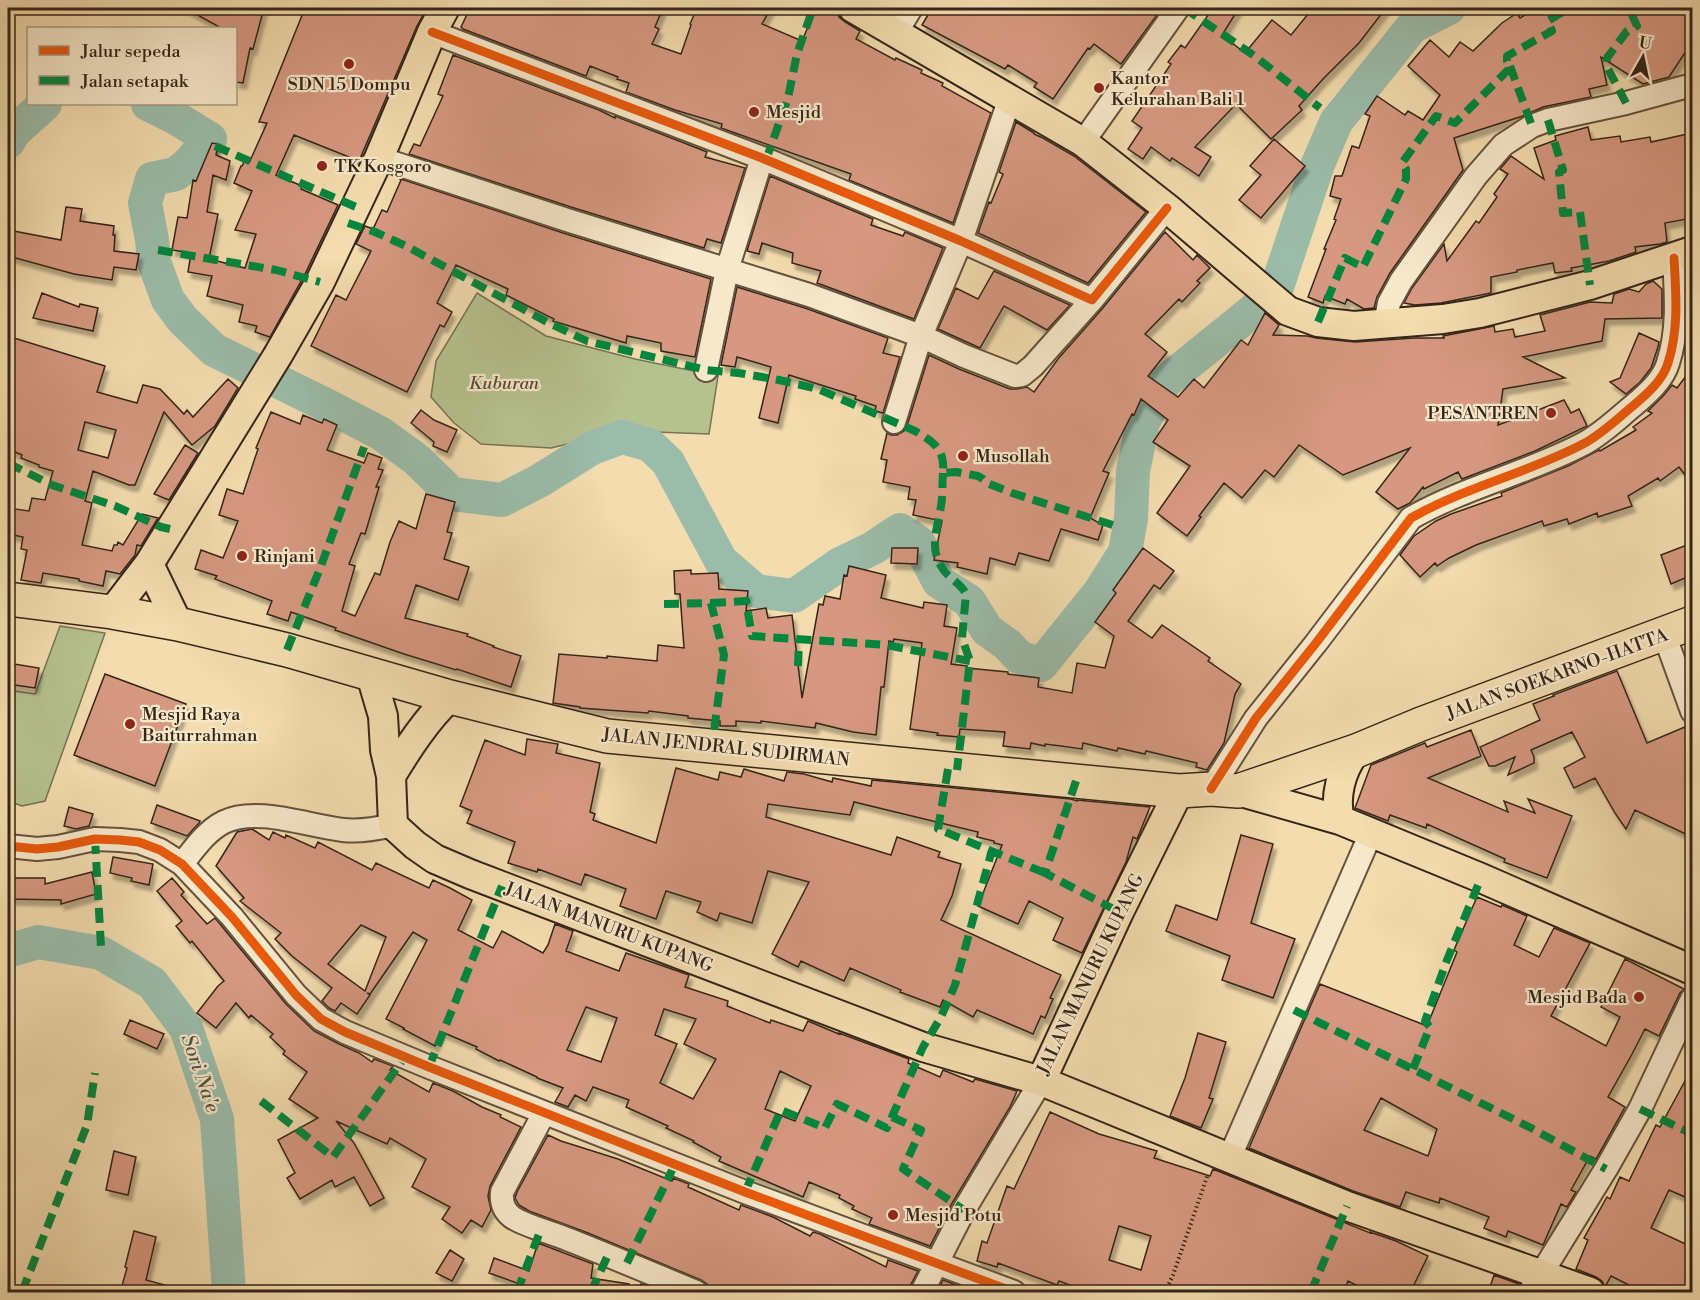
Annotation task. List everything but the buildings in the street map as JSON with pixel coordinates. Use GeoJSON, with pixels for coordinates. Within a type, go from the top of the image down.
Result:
{"type":"FeatureCollection","features":[{"type":"Feature","properties":{"kind":"highway","name":"JALAN JENDRAL SUDIRMAN"},"geometry":{"type":"LineString","coordinates":[[8,599],[112,612],[178,624],[287,650],[450,697],[607,736],[1179,791]]}},
{"type":"Feature","properties":{"kind":"highway","name":"JALAN SOEKARNO-HATTA"},"geometry":{"type":"LineString","coordinates":[[1356,751],[1421,724],[1678,629]]}},
{"type":"Feature","properties":{"kind":"highway"},"geometry":{"type":"LineString","coordinates":[[1179,791],[1224,790],[1356,751]]}},
{"type":"Feature","properties":{"kind":"main road"},"geometry":{"type":"LineString","coordinates":[[112,612],[149,564],[251,400],[320,282],[379,158],[432,32],[445,8]]}},
{"type":"Feature","properties":{"kind":"main road"},"geometry":{"type":"LineString","coordinates":[[854,8],[1083,142],[1167,208],[1288,311],[1318,322],[1354,327],[1443,319],[1479,313],[1590,285],[1683,255]]}},
{"type":"Feature","properties":{"kind":"main road"},"geometry":{"type":"LineString","coordinates":[[149,564],[178,624]]}},
{"type":"Feature","properties":{"kind":"main road"},"geometry":{"type":"LineString","coordinates":[[371,675],[383,716],[385,750],[391,776],[393,825]]}},
{"type":"Feature","properties":{"kind":"main road"},"geometry":{"type":"LineString","coordinates":[[391,776],[422,729],[450,697]]}},
{"type":"Feature","properties":{"kind":"main road"},"geometry":{"type":"LineString","coordinates":[[1340,820],[1338,810],[1340,787],[1349,759],[1356,751]]}},
{"type":"Feature","properties":{"kind":"main road"},"geometry":{"type":"LineString","coordinates":[[1224,790],[1340,820],[1481,878],[1692,970]]}},
{"type":"Feature","properties":{"kind":"main road","name":"JALAN MANURU KUPANG"},"geometry":{"type":"LineString","coordinates":[[393,825],[435,859],[470,874],[923,1047],[1041,1082],[1119,912],[1179,791]]}},
{"type":"Feature","properties":{"kind":"main road"},"geometry":{"type":"LineString","coordinates":[[1041,1082],[1535,1283],[1590,1293]]}},
{"type":"Feature","properties":{"kind":"street"},"geometry":{"type":"LineString","coordinates":[[896,33],[911,8]]}},
{"type":"Feature","properties":{"kind":"street"},"geometry":{"type":"LineString","coordinates":[[1083,142],[1178,8]]}},
{"type":"Feature","properties":{"kind":"street"},"geometry":{"type":"LineString","coordinates":[[432,32],[762,159],[961,241],[1092,300]]}},
{"type":"Feature","properties":{"kind":"street"},"geometry":{"type":"LineString","coordinates":[[1385,324],[1389,303],[1401,281],[1476,176],[1503,145],[1532,126],[1548,120],[1626,103],[1692,85]]}},
{"type":"Feature","properties":{"kind":"street"},"geometry":{"type":"LineString","coordinates":[[894,422],[921,336],[961,241],[1010,98]]}},
{"type":"Feature","properties":{"kind":"street"},"geometry":{"type":"LineString","coordinates":[[379,158],[567,220],[809,295],[921,336],[964,356],[1018,376],[1033,366],[1092,300],[1167,208]]}},
{"type":"Feature","properties":{"kind":"street"},"geometry":{"type":"LineString","coordinates":[[706,370],[727,270],[762,159]]}},
{"type":"Feature","properties":{"kind":"street"},"geometry":{"type":"LineString","coordinates":[[1224,790],[1256,718],[1317,643],[1411,518],[1460,494],[1554,458],[1585,443],[1642,399],[1660,379],[1668,365],[1677,313],[1683,255]]}},
{"type":"Feature","properties":{"kind":"street"},"geometry":{"type":"LineString","coordinates":[[1678,629],[1692,711]]}},
{"type":"Feature","properties":{"kind":"street"},"geometry":{"type":"LineString","coordinates":[[182,864],[207,833],[224,822],[240,816],[262,816],[345,830],[364,831],[393,825]]}},
{"type":"Feature","properties":{"kind":"street"},"geometry":{"type":"LineString","coordinates":[[1222,1156],[1371,833]]}},
{"type":"Feature","properties":{"kind":"street"},"geometry":{"type":"LineString","coordinates":[[8,846],[37,849],[95,839],[140,842],[160,850],[182,864],[232,917],[296,995],[321,1019],[345,1032],[745,1192],[1014,1293]]}},
{"type":"Feature","properties":{"kind":"street"},"geometry":{"type":"LineString","coordinates":[[1535,1283],[1606,1169],[1634,1119],[1692,999]]}},
{"type":"Feature","properties":{"kind":"street"},"geometry":{"type":"LineString","coordinates":[[922,1293],[964,1210],[1041,1082]]}},
{"type":"Feature","properties":{"kind":"street"},"geometry":{"type":"LineString","coordinates":[[544,1113],[502,1192],[501,1198],[506,1211],[513,1218],[696,1293]]}},
{"type":"Feature","properties":{"kind":"path"},"geometry":{"type":"LineString","coordinates":[[1165,1293],[1222,1156]]}},
{"type":"Feature","properties":{"kind":"green space","name":"Kuburan"},"geometry":{"type":"Polygon","coordinates":[[[477,293],[546,336],[635,359],[718,376],[709,434],[655,432],[605,435],[551,448],[481,444],[454,423],[431,397],[436,361],[477,293]]]}},
{"type":"Feature","properties":{"kind":"green space"},"geometry":{"type":"Polygon","coordinates":[[[60,626],[105,633],[45,801],[22,806],[8,801],[8,690],[35,694],[60,626]]]}},
{"type":"Feature","properties":{"kind":"waterway"},"geometry":{"type":"LineString","coordinates":[[150,105],[210,139],[176,174],[152,179],[145,203],[154,262],[168,300],[183,320],[214,350],[380,433],[416,459],[452,494],[502,500],[539,481],[592,448],[622,437],[650,445],[668,462],[721,561],[756,591],[794,596],[840,564],[873,548],[900,530],[918,542],[939,582],[969,601],[987,630],[1008,645],[1019,657],[1041,665],[1099,593],[1125,552],[1131,519],[1133,471],[1143,422],[1165,382],[1275,293],[1318,164],[1336,122],[1412,27],[1449,8]]}},
{"type":"Feature","properties":{"kind":"waterway"},"geometry":{"type":"LineString","coordinates":[[8,142],[15,131],[44,105]]}},
{"type":"Feature","properties":{"kind":"waterway","name":"Sori Na'e"},"geometry":{"type":"LineString","coordinates":[[8,951],[38,942],[101,953],[152,983],[186,1028],[217,1119],[229,1292]]}},
{"type":"Feature","properties":{"kind":"marked path"},"geometry":{"type":"LineString","coordinates":[[766,160],[788,98],[797,54],[813,8]]}},
{"type":"Feature","properties":{"kind":"marked path"},"geometry":{"type":"LineString","coordinates":[[1184,8],[1256,57],[1320,108]]}},
{"type":"Feature","properties":{"kind":"marked path"},"geometry":{"type":"LineString","coordinates":[[1318,322],[1345,258],[1363,267],[1406,179],[1406,169],[1402,163],[1436,116],[1455,123],[1508,70],[1510,66],[1507,56],[1552,31],[1548,21],[1569,8]]}},
{"type":"Feature","properties":{"kind":"marked path"},"geometry":{"type":"LineString","coordinates":[[1626,103],[1607,67],[1607,58],[1627,31],[1637,26],[1629,8]]}},
{"type":"Feature","properties":{"kind":"marked path"},"geometry":{"type":"LineString","coordinates":[[1510,66],[1532,126]]}},
{"type":"Feature","properties":{"kind":"marked path"},"geometry":{"type":"LineString","coordinates":[[1548,120],[1563,170],[1559,172],[1563,213],[1580,212],[1590,285]]}},
{"type":"Feature","properties":{"kind":"marked path"},"geometry":{"type":"LineString","coordinates":[[215,146],[356,207]]}},
{"type":"Feature","properties":{"kind":"marked path"},"geometry":{"type":"LineString","coordinates":[[348,223],[408,247],[587,341],[706,370],[739,373],[818,389],[915,431],[928,439],[940,452],[943,473],[956,472],[978,476],[987,483],[1012,493],[1116,526]]}},
{"type":"Feature","properties":{"kind":"marked path"},"geometry":{"type":"LineString","coordinates":[[158,250],[276,270],[320,282]]}},
{"type":"Feature","properties":{"kind":"marked path"},"geometry":{"type":"LineString","coordinates":[[287,650],[321,566],[364,447]]}},
{"type":"Feature","properties":{"kind":"marked path"},"geometry":{"type":"LineString","coordinates":[[8,463],[52,485],[115,506],[170,529]]}},
{"type":"Feature","properties":{"kind":"marked path"},"geometry":{"type":"LineString","coordinates":[[943,473],[942,502],[935,536],[937,559],[947,574],[966,594],[962,638],[970,661],[957,770]]}},
{"type":"Feature","properties":{"kind":"marked path"},"geometry":{"type":"LineString","coordinates":[[711,603],[746,601],[752,636],[886,645],[970,661]]}},
{"type":"Feature","properties":{"kind":"marked path"},"geometry":{"type":"LineString","coordinates":[[664,604],[711,603],[724,655],[712,747]]}},
{"type":"Feature","properties":{"kind":"marked path"},"geometry":{"type":"LineString","coordinates":[[798,666],[799,640]]}},
{"type":"Feature","properties":{"kind":"marked path"},"geometry":{"type":"LineString","coordinates":[[948,769],[938,829],[1045,873]]}},
{"type":"Feature","properties":{"kind":"marked path"},"geometry":{"type":"LineString","coordinates":[[1076,781],[1045,873],[1119,912]]}},
{"type":"Feature","properties":{"kind":"marked path"},"geometry":{"type":"LineString","coordinates":[[95,839],[101,947]]}},
{"type":"Feature","properties":{"kind":"marked path"},"geometry":{"type":"LineString","coordinates":[[745,1192],[781,1110],[825,1128],[837,1104],[887,1128],[923,1047],[941,1017],[955,985],[992,850]]}},
{"type":"Feature","properties":{"kind":"marked path"},"geometry":{"type":"LineString","coordinates":[[1413,1069],[1430,1027],[1425,1021],[1481,878]]}},
{"type":"Feature","properties":{"kind":"marked path"},"geometry":{"type":"LineString","coordinates":[[429,1067],[502,886]]}},
{"type":"Feature","properties":{"kind":"marked path"},"geometry":{"type":"LineString","coordinates":[[1294,1010],[1531,1128],[1606,1169]]}},
{"type":"Feature","properties":{"kind":"marked path"},"geometry":{"type":"LineString","coordinates":[[261,1101],[333,1157],[405,1057]]}},
{"type":"Feature","properties":{"kind":"marked path"},"geometry":{"type":"LineString","coordinates":[[22,1292],[87,1125],[95,1073]]}},
{"type":"Feature","properties":{"kind":"marked path"},"geometry":{"type":"LineString","coordinates":[[1640,1109],[1692,1134]]}},
{"type":"Feature","properties":{"kind":"marked path"},"geometry":{"type":"LineString","coordinates":[[892,1117],[921,1130],[903,1169],[964,1210]]}},
{"type":"Feature","properties":{"kind":"marked path"},"geometry":{"type":"LineString","coordinates":[[627,1263],[675,1164]]}},
{"type":"Feature","properties":{"kind":"marked path"},"geometry":{"type":"LineString","coordinates":[[1311,1292],[1347,1206]]}},
{"type":"Feature","properties":{"kind":"marked path"},"geometry":{"type":"LineString","coordinates":[[517,1292],[541,1229]]}},
{"type":"Feature","properties":{"kind":"marked path"},"geometry":{"type":"LineString","coordinates":[[591,1292],[608,1255]]}},
{"type":"Feature","properties":{"kind":"cycle path"},"geometry":{"type":"LineString","coordinates":[[432,32],[762,158],[961,241],[1092,300],[1167,208]]}},
{"type":"Feature","properties":{"kind":"cycle path"},"geometry":{"type":"LineString","coordinates":[[1211,789],[1256,718],[1411,518],[1453,497],[1583,444],[1610,426],[1654,386],[1666,369],[1674,337],[1676,311],[1674,258]]}},
{"type":"Feature","properties":{"kind":"cycle path"},"geometry":{"type":"LineString","coordinates":[[8,846],[37,849],[95,839],[139,842],[160,850],[182,864],[232,917],[296,995],[321,1019],[345,1032],[745,1192],[1014,1292]]}},
{"type":"Feature","properties":{"kind":"place","name":"SDN 15 Dompu"},"geometry":{"type":"Point","coordinates":[349,64]}},
{"type":"Feature","properties":{"kind":"place","name":"Kantor Kelurahan Bali 1"},"geometry":{"type":"Point","coordinates":[1099,88]}},
{"type":"Feature","properties":{"kind":"place","name":"Mesjid"},"geometry":{"type":"Point","coordinates":[754,112]}},
{"type":"Feature","properties":{"kind":"place","name":"TK Kosgoro"},"geometry":{"type":"Point","coordinates":[322,166]}},
{"type":"Feature","properties":{"kind":"place","name":"PESANTREN"},"geometry":{"type":"Point","coordinates":[1551,413]}},
{"type":"Feature","properties":{"kind":"place","name":"Musollah"},"geometry":{"type":"Point","coordinates":[963,456]}},
{"type":"Feature","properties":{"kind":"place","name":"Rinjani"},"geometry":{"type":"Point","coordinates":[242,556]}},
{"type":"Feature","properties":{"kind":"place","name":"Mesjid Raya Baiturrahman"},"geometry":{"type":"Point","coordinates":[130,724]}},
{"type":"Feature","properties":{"kind":"place","name":"Mesjid Bada"},"geometry":{"type":"Point","coordinates":[1639,997]}},
{"type":"Feature","properties":{"kind":"place","name":"Mesjid Potu"},"geometry":{"type":"Point","coordinates":[893,1215]}}]}
